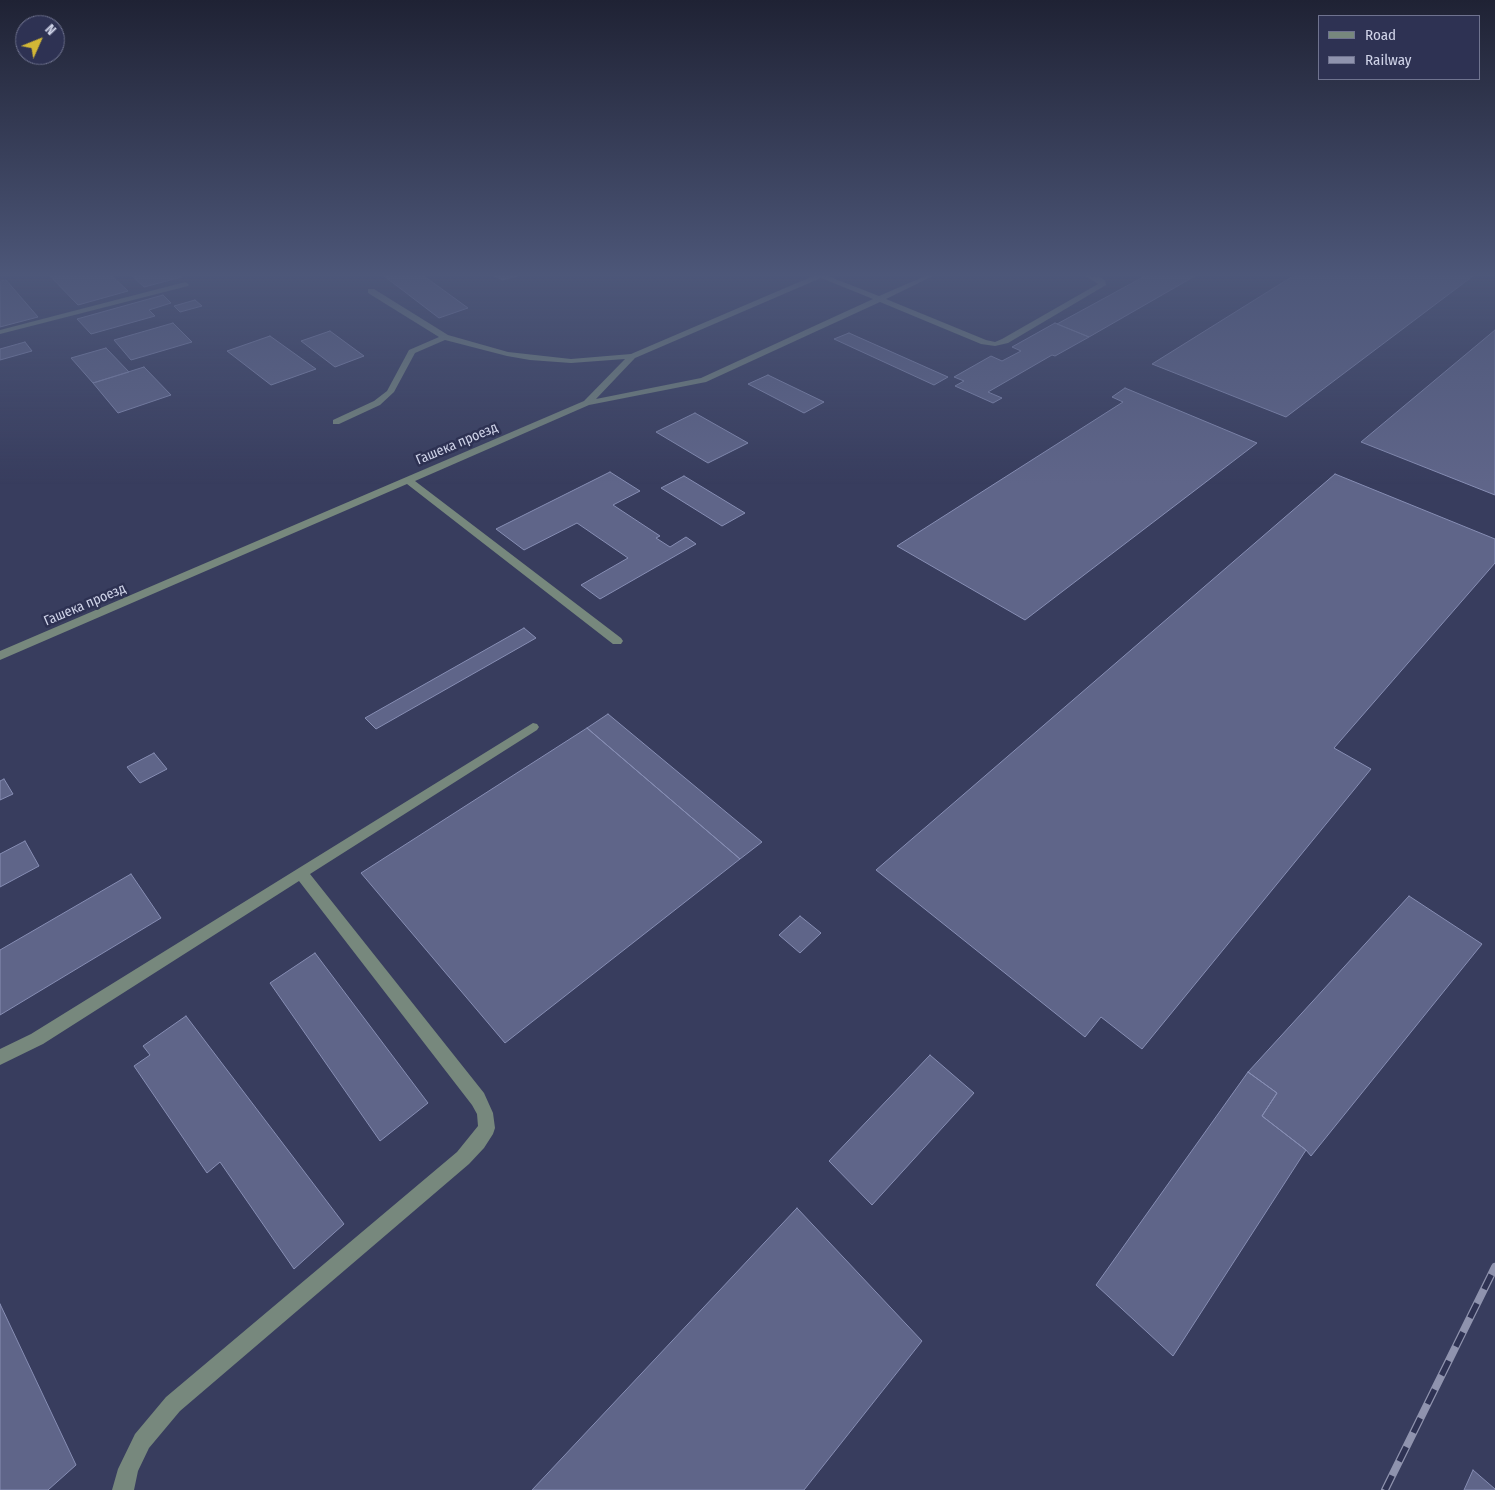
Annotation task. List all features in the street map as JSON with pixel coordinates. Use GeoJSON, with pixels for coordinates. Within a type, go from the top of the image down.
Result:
{"type":"FeatureCollection","features":[{"type":"Feature","properties":{"kind":"street"},"geometry":{"type":"LineString","coordinates":[[336,422],[377,403],[390,392],[412,352],[423,346]]}},
{"type":"Feature","properties":{"kind":"street"},"geometry":{"type":"LineString","coordinates":[[477,346],[530,358],[571,361],[632,356],[656,346]]}},
{"type":"Feature","properties":{"kind":"street","name":"Гашека проезд"},"geometry":{"type":"LineString","coordinates":[[0,656],[586,402],[703,380],[778,346]]}},
{"type":"Feature","properties":{"kind":"street"},"geometry":{"type":"LineString","coordinates":[[586,402],[632,356]]}},
{"type":"Feature","properties":{"kind":"street"},"geometry":{"type":"LineString","coordinates":[[408,480],[617,641]]}},
{"type":"Feature","properties":{"kind":"street"},"geometry":{"type":"LineString","coordinates":[[0,1057],[37,1039],[533,728]]}},
{"type":"Feature","properties":{"kind":"street"},"geometry":{"type":"LineString","coordinates":[[123,1490],[128,1470],[142,1441],[173,1404],[463,1158],[478,1142],[487,1128],[485,1113],[478,1099],[301,873]]}},
{"type":"Feature","properties":{"kind":"building"},"geometry":{"type":"Polygon","coordinates":[[[12,346],[28,346],[32,351],[0,360],[0,349],[12,346]]]}},
{"type":"Feature","properties":{"kind":"building"},"geometry":{"type":"Polygon","coordinates":[[[119,346],[180,346],[131,360],[119,346]]]}},
{"type":"Feature","properties":{"kind":"building"},"geometry":{"type":"Polygon","coordinates":[[[243,346],[283,346],[316,369],[271,385],[227,351],[243,346]]]}},
{"type":"Feature","properties":{"kind":"building"},"geometry":{"type":"Polygon","coordinates":[[[307,346],[350,346],[364,356],[335,367],[307,346]]]}},
{"type":"Feature","properties":{"kind":"building"},"geometry":{"type":"Polygon","coordinates":[[[848,346],[877,346],[948,377],[934,385],[848,346]]]}},
{"type":"Feature","properties":{"kind":"building"},"geometry":{"type":"Polygon","coordinates":[[[1074,346],[1055,356],[1052,355],[988,392],[1002,398],[993,403],[955,386],[964,381],[954,377],[991,356],[1002,361],[1021,351],[1012,347],[1074,346]]]}},
{"type":"Feature","properties":{"kind":"building"},"geometry":{"type":"Polygon","coordinates":[[[1182,346],[1381,346],[1286,417],[1152,364],[1182,346]]]}},
{"type":"Feature","properties":{"kind":"building"},"geometry":{"type":"Polygon","coordinates":[[[1476,346],[1495,346],[1495,495],[1361,442],[1476,346]]]}},
{"type":"Feature","properties":{"kind":"building"},"geometry":{"type":"Polygon","coordinates":[[[106,348],[129,372],[93,383],[71,358],[106,348]]]}},
{"type":"Feature","properties":{"kind":"building"},"geometry":{"type":"Polygon","coordinates":[[[144,367],[171,395],[118,413],[93,383],[144,367]]]}},
{"type":"Feature","properties":{"kind":"building"},"geometry":{"type":"Polygon","coordinates":[[[768,375],[824,402],[804,413],[748,384],[768,375]]]}},
{"type":"Feature","properties":{"kind":"building"},"geometry":{"type":"Polygon","coordinates":[[[1125,388],[1257,443],[1025,620],[897,546],[1123,402],[1112,397],[1125,388]]]}},
{"type":"Feature","properties":{"kind":"building"},"geometry":{"type":"Polygon","coordinates":[[[695,413],[748,443],[708,463],[656,432],[695,413]]]}},
{"type":"Feature","properties":{"kind":"building"},"geometry":{"type":"Polygon","coordinates":[[[610,472],[640,491],[613,505],[660,536],[656,538],[670,547],[686,537],[696,544],[600,599],[581,585],[628,558],[577,523],[524,550],[496,529],[610,472]]]}},
{"type":"Feature","properties":{"kind":"building"},"geometry":{"type":"Polygon","coordinates":[[[1335,474],[1495,539],[1495,563],[1334,748],[1371,769],[1142,1049],[1101,1017],[1085,1037],[876,870],[1335,474]]]}},
{"type":"Feature","properties":{"kind":"building"},"geometry":{"type":"Polygon","coordinates":[[[684,476],[745,513],[722,526],[661,488],[684,476]]]}},
{"type":"Feature","properties":{"kind":"building"},"geometry":{"type":"Polygon","coordinates":[[[524,628],[536,638],[376,729],[365,718],[524,628]]]}},
{"type":"Feature","properties":{"kind":"building"},"geometry":{"type":"Polygon","coordinates":[[[608,714],[762,842],[740,859],[587,728],[608,714]]]}},
{"type":"Feature","properties":{"kind":"building"},"geometry":{"type":"Polygon","coordinates":[[[587,728],[740,859],[505,1043],[361,873],[587,728]]]}},
{"type":"Feature","properties":{"kind":"building"},"geometry":{"type":"Polygon","coordinates":[[[154,753],[167,769],[140,783],[127,767],[154,753]]]}},
{"type":"Feature","properties":{"kind":"building"},"geometry":{"type":"Polygon","coordinates":[[[4,779],[13,794],[0,800],[0,781],[4,779]]]}},
{"type":"Feature","properties":{"kind":"building"},"geometry":{"type":"Polygon","coordinates":[[[25,841],[39,866],[0,887],[0,854],[25,841]]]}},
{"type":"Feature","properties":{"kind":"building"},"geometry":{"type":"Polygon","coordinates":[[[131,874],[161,918],[0,1015],[0,950],[131,874]]]}},
{"type":"Feature","properties":{"kind":"building"},"geometry":{"type":"Polygon","coordinates":[[[1409,896],[1482,944],[1311,1156],[1262,1116],[1277,1093],[1248,1072],[1409,896]]]}},
{"type":"Feature","properties":{"kind":"building"},"geometry":{"type":"Polygon","coordinates":[[[800,916],[821,933],[800,953],[779,935],[800,916]]]}},
{"type":"Feature","properties":{"kind":"building"},"geometry":{"type":"Polygon","coordinates":[[[315,953],[428,1103],[380,1141],[270,983],[315,953]]]}},
{"type":"Feature","properties":{"kind":"building"},"geometry":{"type":"Polygon","coordinates":[[[186,1016],[344,1224],[294,1269],[220,1162],[207,1173],[134,1066],[150,1055],[143,1046],[186,1016]]]}},
{"type":"Feature","properties":{"kind":"building"},"geometry":{"type":"Polygon","coordinates":[[[930,1055],[974,1093],[872,1205],[829,1161],[930,1055]]]}},
{"type":"Feature","properties":{"kind":"building"},"geometry":{"type":"Polygon","coordinates":[[[1248,1072],[1277,1093],[1262,1116],[1306,1150],[1173,1356],[1096,1285],[1248,1072]]]}},
{"type":"Feature","properties":{"kind":"building"},"geometry":{"type":"Polygon","coordinates":[[[797,1208],[922,1341],[804,1490],[532,1490],[797,1208]]]}},
{"type":"Feature","properties":{"kind":"building"},"geometry":{"type":"Polygon","coordinates":[[[0,1304],[76,1465],[48,1490],[0,1490],[0,1304]]]}},
{"type":"Feature","properties":{"kind":"building"},"geometry":{"type":"Polygon","coordinates":[[[1473,1470],[1495,1489],[1495,1490],[1464,1490],[1473,1470]]]}},
{"type":"Feature","properties":{"kind":"railway"},"geometry":{"type":"LineString","coordinates":[[1385,1490],[1495,1267]]}}]}
